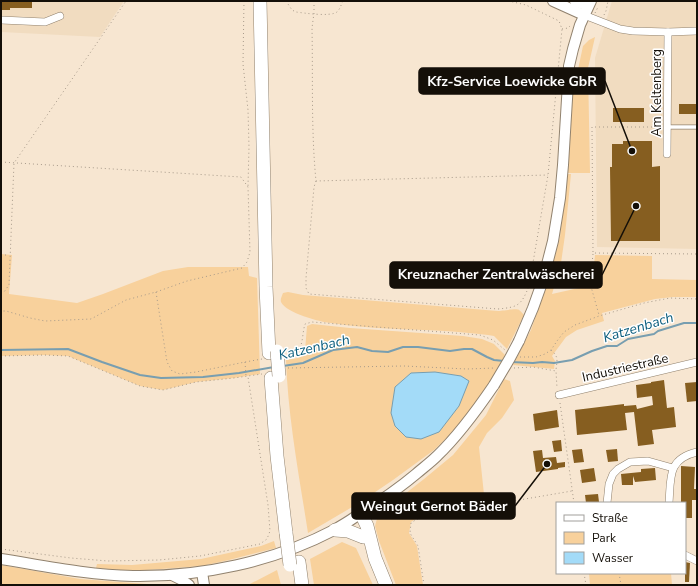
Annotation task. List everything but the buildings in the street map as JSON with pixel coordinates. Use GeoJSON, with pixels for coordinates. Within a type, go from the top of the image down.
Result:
{"type":"FeatureCollection","features":[{"type":"Feature","properties":{"kind":"highway"},"geometry":{"type":"LineString","coordinates":[[260,1],[265,64],[273,239],[273,355],[276,374],[277,456],[290,531],[294,563],[294,585]]}},
{"type":"Feature","properties":{"kind":"highway"},"geometry":{"type":"LineString","coordinates":[[265,64],[268,1]]}},
{"type":"Feature","properties":{"kind":"highway"},"geometry":{"type":"LineString","coordinates":[[359,515],[359,527],[375,558],[386,585]]}},
{"type":"Feature","properties":{"kind":"highway"},"geometry":{"type":"LineString","coordinates":[[359,515],[364,518],[375,558]]}},
{"type":"Feature","properties":{"kind":"highway"},"geometry":{"type":"LineString","coordinates":[[335,530],[354,532],[363,537]]}},
{"type":"Feature","properties":{"kind":"highway"},"geometry":{"type":"LineString","coordinates":[[294,563],[302,585]]}},
{"type":"Feature","properties":{"kind":"main road"},"geometry":{"type":"LineString","coordinates":[[553,1],[588,7]]}},
{"type":"Feature","properties":{"kind":"main road"},"geometry":{"type":"LineString","coordinates":[[575,1],[588,7]]}},
{"type":"Feature","properties":{"kind":"main road"},"geometry":{"type":"LineString","coordinates":[[1,559],[80,572],[133,576],[172,575],[200,572],[256,561],[302,545],[335,530],[390,494],[437,456],[457,436],[494,385],[519,341],[533,308],[553,241],[560,198],[569,66],[572,50],[588,7]]}},
{"type":"Feature","properties":{"kind":"main road"},"geometry":{"type":"LineString","coordinates":[[197,585],[200,572]]}},
{"type":"Feature","properties":{"kind":"main road"},"geometry":{"type":"LineString","coordinates":[[200,572],[204,585]]}},
{"type":"Feature","properties":{"kind":"main road"},"geometry":{"type":"LineString","coordinates":[[172,575],[189,585]]}},
{"type":"Feature","properties":{"kind":"street"},"geometry":{"type":"LineString","coordinates":[[588,7],[601,21],[620,29],[668,32],[697,31]]}},
{"type":"Feature","properties":{"kind":"street"},"geometry":{"type":"LineString","coordinates":[[1,20],[45,22],[60,16]]}},
{"type":"Feature","properties":{"kind":"street","name":"Am Keltenberg"},"geometry":{"type":"LineString","coordinates":[[667,154],[668,32]]}},
{"type":"Feature","properties":{"kind":"street","name":"Industriestraße"},"geometry":{"type":"LineString","coordinates":[[559,394],[697,362]]}},
{"type":"Feature","properties":{"kind":"street"},"geometry":{"type":"LineString","coordinates":[[668,502],[673,468],[679,460],[697,452]]}},
{"type":"Feature","properties":{"kind":"street"},"geometry":{"type":"LineString","coordinates":[[607,502],[609,484],[613,474],[618,469],[630,462],[648,461],[673,468]]}},
{"type":"Feature","properties":{"kind":"street"},"geometry":{"type":"LineString","coordinates":[[686,556],[697,562]]}},
{"type":"Feature","properties":{"kind":"lane"},"geometry":{"type":"LineString","coordinates":[[668,127],[697,127]]}},
{"type":"Feature","properties":{"kind":"path"},"geometry":{"type":"LineString","coordinates":[[1,292],[4,292],[9,285],[14,163],[126,1]]}},
{"type":"Feature","properties":{"kind":"path"},"geometry":{"type":"LineString","coordinates":[[1,311],[45,321],[91,319],[126,300],[156,292],[187,281],[242,268],[247,262],[250,252],[248,110],[243,64],[244,1]]}},
{"type":"Feature","properties":{"kind":"path"},"geometry":{"type":"LineString","coordinates":[[286,1],[292,10],[296,12],[314,14],[333,14],[338,10],[343,1]]}},
{"type":"Feature","properties":{"kind":"path"},"geometry":{"type":"LineString","coordinates":[[314,1],[312,28],[313,125],[316,181],[314,186],[306,278],[306,288],[308,294],[498,309],[513,308],[523,300],[529,286],[548,175],[562,29],[559,21],[526,5],[509,1]]}},
{"type":"Feature","properties":{"kind":"path"},"geometry":{"type":"LineString","coordinates":[[601,21],[606,11],[608,1]]}},
{"type":"Feature","properties":{"kind":"path"},"geometry":{"type":"LineString","coordinates":[[562,29],[571,26]]}},
{"type":"Feature","properties":{"kind":"path"},"geometry":{"type":"LineString","coordinates":[[599,316],[590,283],[593,252],[592,127],[668,127]]}},
{"type":"Feature","properties":{"kind":"path"},"geometry":{"type":"LineString","coordinates":[[1,162],[241,177],[248,187]]}},
{"type":"Feature","properties":{"kind":"path"},"geometry":{"type":"LineString","coordinates":[[316,181],[548,175]]}},
{"type":"Feature","properties":{"kind":"path"},"geometry":{"type":"LineString","coordinates":[[593,252],[697,254]]}},
{"type":"Feature","properties":{"kind":"path"},"geometry":{"type":"LineString","coordinates":[[1,255],[10,255]]}},
{"type":"Feature","properties":{"kind":"path"},"geometry":{"type":"LineString","coordinates":[[156,292],[167,362],[172,371],[180,374],[245,362],[273,355],[292,356],[299,350],[303,342],[303,330],[305,324],[312,322],[480,335],[493,340],[504,350],[509,352]]}},
{"type":"Feature","properties":{"kind":"path"},"geometry":{"type":"LineString","coordinates":[[515,355],[521,358],[536,357],[545,354],[551,350],[564,332],[575,324],[599,316],[670,298],[697,299]]}},
{"type":"Feature","properties":{"kind":"path"},"geometry":{"type":"LineString","coordinates":[[551,350],[556,354],[557,360],[556,381],[574,502]]}},
{"type":"Feature","properties":{"kind":"path"},"geometry":{"type":"LineString","coordinates":[[1,356],[68,356],[140,386],[163,390],[196,382],[276,374],[404,366],[467,369],[497,368]]}},
{"type":"Feature","properties":{"kind":"path"},"geometry":{"type":"LineString","coordinates":[[1,549],[108,561],[159,560],[200,556],[260,544],[267,539],[270,531],[268,505],[245,362]]}},
{"type":"Feature","properties":{"kind":"path"},"geometry":{"type":"LineString","coordinates":[[511,368],[533,368],[556,371]]}},
{"type":"Feature","properties":{"kind":"path"},"geometry":{"type":"LineString","coordinates":[[424,585],[418,546],[410,533],[411,523],[417,519],[452,511],[572,491]]}},
{"type":"Feature","properties":{"kind":"path"},"geometry":{"type":"LineString","coordinates":[[584,574],[586,585]]}},
{"type":"Feature","properties":{"kind":"path"},"geometry":{"type":"LineString","coordinates":[[619,574],[621,585]]}},
{"type":"Feature","properties":{"kind":"shaded area"},"geometry":{"type":"Polygon","coordinates":[[[1,1],[124,1],[100,37],[1,32],[1,1]]]}},
{"type":"Feature","properties":{"kind":"shaded area"},"geometry":{"type":"Polygon","coordinates":[[[612,1],[697,1],[697,249],[597,247],[595,58],[612,1]]]}},
{"type":"Feature","properties":{"kind":"green space"},"geometry":{"type":"Polygon","coordinates":[[[595,37],[588,68],[590,173],[567,173],[572,98],[583,46],[595,37]]]}},
{"type":"Feature","properties":{"kind":"green space"},"geometry":{"type":"Polygon","coordinates":[[[566,174],[571,174],[565,235],[561,263],[552,294],[592,285],[595,255],[652,256],[652,279],[697,280],[697,297],[655,299],[602,313],[604,321],[577,330],[566,337],[552,356],[555,361],[554,369],[513,365],[531,330],[549,278],[560,237],[566,174]]]}},
{"type":"Feature","properties":{"kind":"green space"},"geometry":{"type":"Polygon","coordinates":[[[1,254],[12,255],[9,294],[77,303],[163,271],[188,267],[248,267],[249,276],[257,278],[260,374],[196,382],[163,390],[140,386],[68,356],[1,356],[1,254]]]}},
{"type":"Feature","properties":{"kind":"green space"},"geometry":{"type":"Polygon","coordinates":[[[288,292],[303,295],[498,311],[518,309],[524,315],[507,349],[494,336],[488,335],[360,326],[319,321],[289,310],[284,306],[281,299],[283,293],[288,292]]]}},
{"type":"Feature","properties":{"kind":"green space"},"geometry":{"type":"Polygon","coordinates":[[[312,324],[463,336],[482,339],[494,344],[505,355],[493,381],[462,423],[434,450],[359,503],[308,533],[291,425],[286,360],[298,358],[305,351],[307,326],[312,324]],[[435,372],[411,373],[395,387],[461,376],[435,372]]]}},
{"type":"Feature","properties":{"kind":"green space"},"geometry":{"type":"Polygon","coordinates":[[[504,379],[510,381],[514,400],[502,418],[487,433],[479,447],[485,504],[431,514],[417,518],[411,522],[409,533],[417,546],[423,585],[396,585],[379,541],[375,526],[378,515],[453,455],[486,415],[504,379]]]}},
{"type":"Feature","properties":{"kind":"green space"},"geometry":{"type":"Polygon","coordinates":[[[274,541],[276,548],[202,566],[133,571],[96,568],[97,564],[132,565],[201,559],[261,546],[274,541]]]}},
{"type":"Feature","properties":{"kind":"green space"},"geometry":{"type":"Polygon","coordinates":[[[342,542],[356,548],[373,585],[314,585],[310,559],[342,542]]]}},
{"type":"Feature","properties":{"kind":"green space"},"geometry":{"type":"Polygon","coordinates":[[[1,565],[80,579],[160,585],[1,585],[1,565]]]}},
{"type":"Feature","properties":{"kind":"green space"},"geometry":{"type":"Polygon","coordinates":[[[277,570],[281,585],[248,585],[277,570]]]}},
{"type":"Feature","properties":{"kind":"green space"},"geometry":{"type":"Polygon","coordinates":[[[589,574],[671,574],[672,585],[590,585],[589,574]]]}},
{"type":"Feature","properties":{"kind":"water"},"geometry":{"type":"Polygon","coordinates":[[[435,372],[461,376],[469,381],[459,406],[439,432],[421,439],[406,437],[395,426],[391,413],[395,387],[411,373],[435,372]]]}},
{"type":"Feature","properties":{"kind":"waterway","name":"Katzenbach"},"geometry":{"type":"LineString","coordinates":[[511,362],[554,363],[572,360],[607,346],[617,346],[628,339],[654,334],[658,331],[684,323],[697,323]]}},
{"type":"Feature","properties":{"kind":"waterway","name":"Katzenbach"},"geometry":{"type":"LineString","coordinates":[[283,366],[303,363],[333,350],[357,347],[372,351],[388,352],[403,347],[418,347],[450,351],[472,349],[494,360],[504,361]]}},
{"type":"Feature","properties":{"kind":"waterway","name":"Katzenbach"},"geometry":{"type":"LineString","coordinates":[[1,350],[68,349],[140,375],[161,378],[203,377],[274,367]]}},
{"type":"Feature","properties":{"kind":"place","name":"Kfz-Service Loewicke GbR"},"geometry":{"type":"Point","coordinates":[632,151]}},
{"type":"Feature","properties":{"kind":"place","name":"Kreuznacher Zentralwäscherei"},"geometry":{"type":"Point","coordinates":[636,206]}},
{"type":"Feature","properties":{"kind":"place","name":"Weingut Gernot Bäder"},"geometry":{"type":"Point","coordinates":[547,464]}}]}
